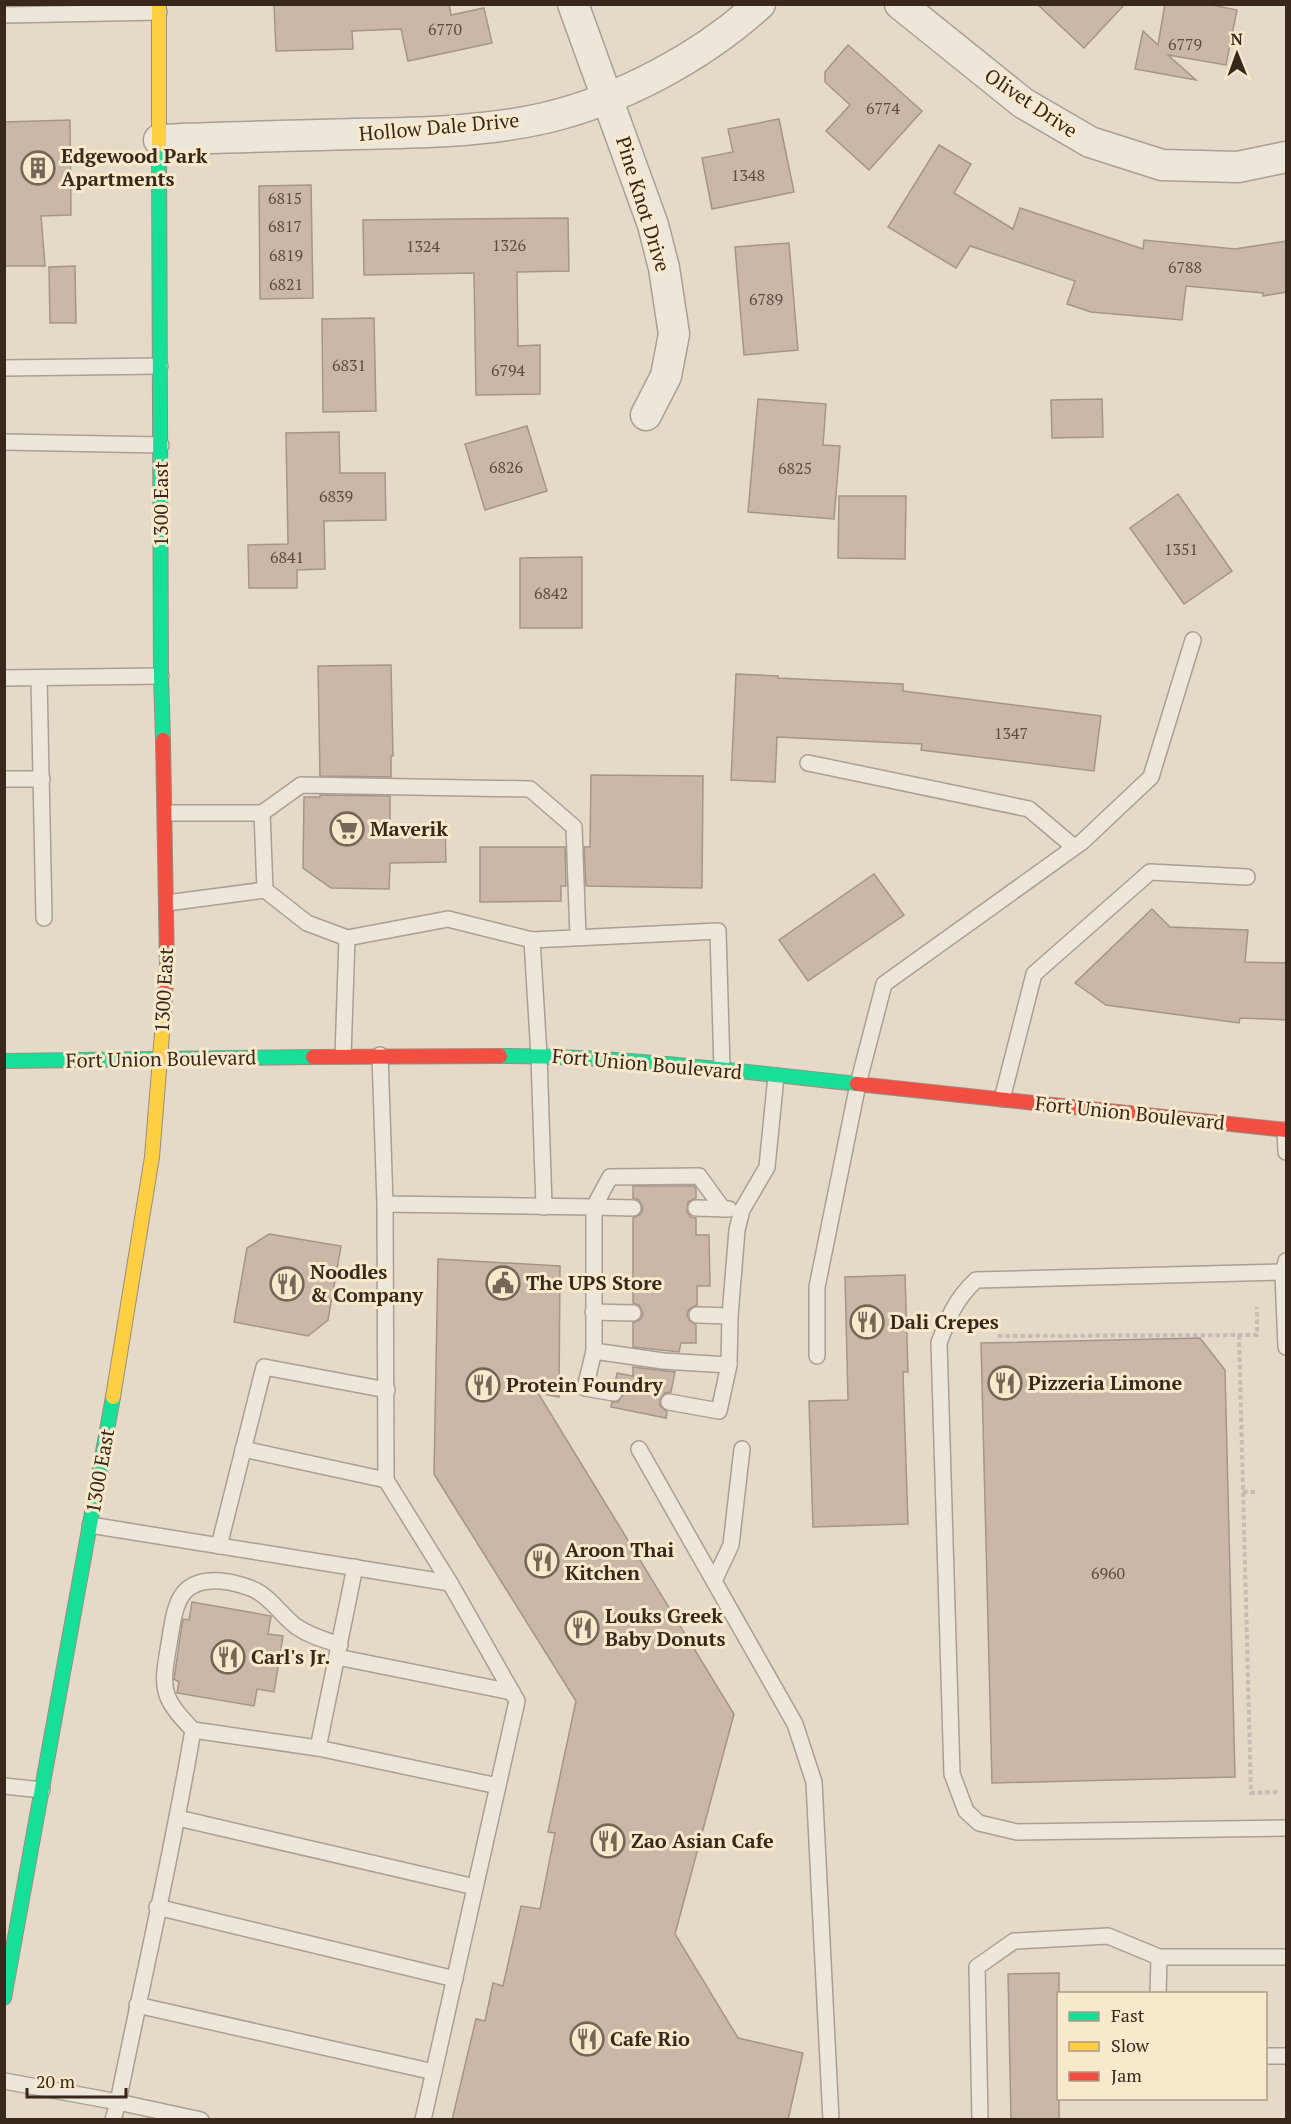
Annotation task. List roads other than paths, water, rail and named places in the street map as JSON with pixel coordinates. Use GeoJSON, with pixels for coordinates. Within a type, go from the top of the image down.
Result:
{"type":"FeatureCollection","features":[{"type":"Feature","properties":{"kind":"main road","name":"1300 East"},"geometry":{"type":"LineString","coordinates":[[4,1998],[120,1360],[152,1157],[160,1060],[167,967],[166,813],[161,676],[159,8]]}},
{"type":"Feature","properties":{"kind":"main road","name":"Fort Union Boulevard"},"geometry":{"type":"LineString","coordinates":[[4,1061],[380,1055],[539,1056],[631,1061],[722,1070],[1286,1130]]}},
{"type":"Feature","properties":{"kind":"street","name":"Pine Knot Drive"},"geometry":{"type":"LineString","coordinates":[[573,4],[653,225],[664,268],[674,334],[666,376],[646,415]]}},
{"type":"Feature","properties":{"kind":"street","name":"Hollow Dale Drive"},"geometry":{"type":"LineString","coordinates":[[159,140],[479,129],[544,118],[608,97],[694,55],[745,18],[760,4]]}},
{"type":"Feature","properties":{"kind":"street","name":"Olivet Drive"},"geometry":{"type":"LineString","coordinates":[[900,4],[1023,103],[1090,142],[1162,165],[1238,167],[1287,157]]}},
{"type":"Feature","properties":{"kind":"lane"},"geometry":{"type":"LineString","coordinates":[[4,15],[159,8]]}},
{"type":"Feature","properties":{"kind":"lane"},"geometry":{"type":"LineString","coordinates":[[4,368],[160,366]]}},
{"type":"Feature","properties":{"kind":"lane"},"geometry":{"type":"LineString","coordinates":[[4,442],[161,445]]}},
{"type":"Feature","properties":{"kind":"lane"},"geometry":{"type":"LineString","coordinates":[[817,1356],[817,1287],[858,1084],[884,984],[1074,847],[1151,777],[1193,640]]}},
{"type":"Feature","properties":{"kind":"lane"},"geometry":{"type":"LineString","coordinates":[[4,678],[161,676]]}},
{"type":"Feature","properties":{"kind":"lane"},"geometry":{"type":"LineString","coordinates":[[39,678],[44,918]]}},
{"type":"Feature","properties":{"kind":"lane"},"geometry":{"type":"LineString","coordinates":[[808,763],[1029,808],[1074,847]]}},
{"type":"Feature","properties":{"kind":"lane"},"geometry":{"type":"LineString","coordinates":[[4,779],[42,779]]}},
{"type":"Feature","properties":{"kind":"lane"},"geometry":{"type":"LineString","coordinates":[[166,813],[262,813],[301,785],[530,789],[574,827],[578,937]]}},
{"type":"Feature","properties":{"kind":"lane"},"geometry":{"type":"LineString","coordinates":[[262,813],[265,890]]}},
{"type":"Feature","properties":{"kind":"lane"},"geometry":{"type":"LineString","coordinates":[[1002,1099],[1034,974],[1150,872],[1247,877]]}},
{"type":"Feature","properties":{"kind":"lane"},"geometry":{"type":"LineString","coordinates":[[166,903],[265,890],[307,923],[347,938],[448,919],[532,939],[718,931],[722,1070]]}},
{"type":"Feature","properties":{"kind":"lane"},"geometry":{"type":"LineString","coordinates":[[343,1056],[347,938]]}},
{"type":"Feature","properties":{"kind":"lane"},"geometry":{"type":"LineString","coordinates":[[532,939],[544,1207]]}},
{"type":"Feature","properties":{"kind":"lane"},"geometry":{"type":"LineString","coordinates":[[380,1055],[385,1204],[386,1480],[450,1583],[517,1701],[423,2120]]}},
{"type":"Feature","properties":{"kind":"lane"},"geometry":{"type":"LineString","coordinates":[[669,1402],[719,1411],[729,1365],[730,1316],[737,1230],[742,1210],[767,1167],[776,1076]]}},
{"type":"Feature","properties":{"kind":"lane"},"geometry":{"type":"LineString","coordinates":[[1286,1130],[1287,1152]]}},
{"type":"Feature","properties":{"kind":"lane"},"geometry":{"type":"LineString","coordinates":[[614,1393],[585,1388],[594,1351],[594,1207],[610,1177],[699,1176],[723,1209]]}},
{"type":"Feature","properties":{"kind":"lane"},"geometry":{"type":"LineString","coordinates":[[385,1204],[633,1208]]}},
{"type":"Feature","properties":{"kind":"lane"},"geometry":{"type":"LineString","coordinates":[[696,1208],[742,1210]]}},
{"type":"Feature","properties":{"kind":"lane"},"geometry":{"type":"LineString","coordinates":[[1287,1347],[1285,1267],[976,1280],[962,1293],[950,1313],[939,1343],[952,1774],[966,1811],[979,1822],[1017,1832],[1287,1828]]}},
{"type":"Feature","properties":{"kind":"lane"},"geometry":{"type":"LineString","coordinates":[[593,1312],[633,1314]]}},
{"type":"Feature","properties":{"kind":"lane"},"geometry":{"type":"LineString","coordinates":[[697,1315],[730,1316]]}},
{"type":"Feature","properties":{"kind":"lane"},"geometry":{"type":"LineString","coordinates":[[594,1351],[663,1361],[729,1365]]}},
{"type":"Feature","properties":{"kind":"lane"},"geometry":{"type":"LineString","coordinates":[[219,1546],[264,1366],[387,1390]]}},
{"type":"Feature","properties":{"kind":"lane"},"geometry":{"type":"LineString","coordinates":[[243,1449],[386,1480]]}},
{"type":"Feature","properties":{"kind":"lane"},"geometry":{"type":"LineString","coordinates":[[639,1449],[795,1724],[814,1782],[831,2120]]}},
{"type":"Feature","properties":{"kind":"lane"},"geometry":{"type":"LineString","coordinates":[[714,1581],[731,1545],[742,1449]]}},
{"type":"Feature","properties":{"kind":"lane"},"geometry":{"type":"LineString","coordinates":[[90,1525],[450,1583]]}},
{"type":"Feature","properties":{"kind":"lane"},"geometry":{"type":"LineString","coordinates":[[318,1748],[355,1567]]}},
{"type":"Feature","properties":{"kind":"lane"},"geometry":{"type":"LineString","coordinates":[[498,1786],[318,1748],[193,1730],[173,1710],[165,1695],[163,1677],[176,1606],[182,1593],[193,1584],[207,1580],[227,1581],[258,1592],[278,1606],[296,1627],[338,1651],[512,1692]]}},
{"type":"Feature","properties":{"kind":"lane"},"geometry":{"type":"LineString","coordinates":[[114,2120],[157,1906],[178,1818],[193,1730]]}},
{"type":"Feature","properties":{"kind":"lane"},"geometry":{"type":"LineString","coordinates":[[4,1786],[42,1790]]}},
{"type":"Feature","properties":{"kind":"lane"},"geometry":{"type":"LineString","coordinates":[[178,1818],[476,1887]]}},
{"type":"Feature","properties":{"kind":"lane"},"geometry":{"type":"LineString","coordinates":[[157,1906],[455,1979]]}},
{"type":"Feature","properties":{"kind":"lane"},"geometry":{"type":"LineString","coordinates":[[980,2120],[977,1967],[1014,1941],[1108,1936],[1159,1956],[1287,1957]]}},
{"type":"Feature","properties":{"kind":"lane"},"geometry":{"type":"LineString","coordinates":[[1158,1992],[1159,1956]]}},
{"type":"Feature","properties":{"kind":"lane"},"geometry":{"type":"LineString","coordinates":[[137,2004],[434,2072]]}},
{"type":"Feature","properties":{"kind":"lane"},"geometry":{"type":"LineString","coordinates":[[1267,2056],[1287,2056]]}},
{"type":"Feature","properties":{"kind":"lane"},"geometry":{"type":"LineString","coordinates":[[4,2081],[201,2120]]}},
{"type":"Feature","properties":{"kind":"place","name":"Edgewood Park Apartments"},"geometry":{"type":"Point","coordinates":[38,168]}},
{"type":"Feature","properties":{"kind":"place","name":"Maverik"},"geometry":{"type":"Point","coordinates":[347,829]}},
{"type":"Feature","properties":{"kind":"place","name":"The UPS Store"},"geometry":{"type":"Point","coordinates":[503,1283]}},
{"type":"Feature","properties":{"kind":"place","name":"Noodles & Company"},"geometry":{"type":"Point","coordinates":[287,1284]}},
{"type":"Feature","properties":{"kind":"place","name":"Dali Crepes"},"geometry":{"type":"Point","coordinates":[867,1322]}},
{"type":"Feature","properties":{"kind":"place","name":"Pizzeria Limone"},"geometry":{"type":"Point","coordinates":[1005,1383]}},
{"type":"Feature","properties":{"kind":"place","name":"Protein Foundry"},"geometry":{"type":"Point","coordinates":[483,1385]}},
{"type":"Feature","properties":{"kind":"place","name":"Aroon Thai Kitchen"},"geometry":{"type":"Point","coordinates":[542,1561]}},
{"type":"Feature","properties":{"kind":"place","name":"Louks Greek Baby Donuts"},"geometry":{"type":"Point","coordinates":[582,1628]}},
{"type":"Feature","properties":{"kind":"place","name":"Carl's Jr."},"geometry":{"type":"Point","coordinates":[228,1657]}},
{"type":"Feature","properties":{"kind":"place","name":"Zao Asian Cafe"},"geometry":{"type":"Point","coordinates":[608,1841]}},
{"type":"Feature","properties":{"kind":"place","name":"Cafe Rio"},"geometry":{"type":"Point","coordinates":[587,2039]}}]}
